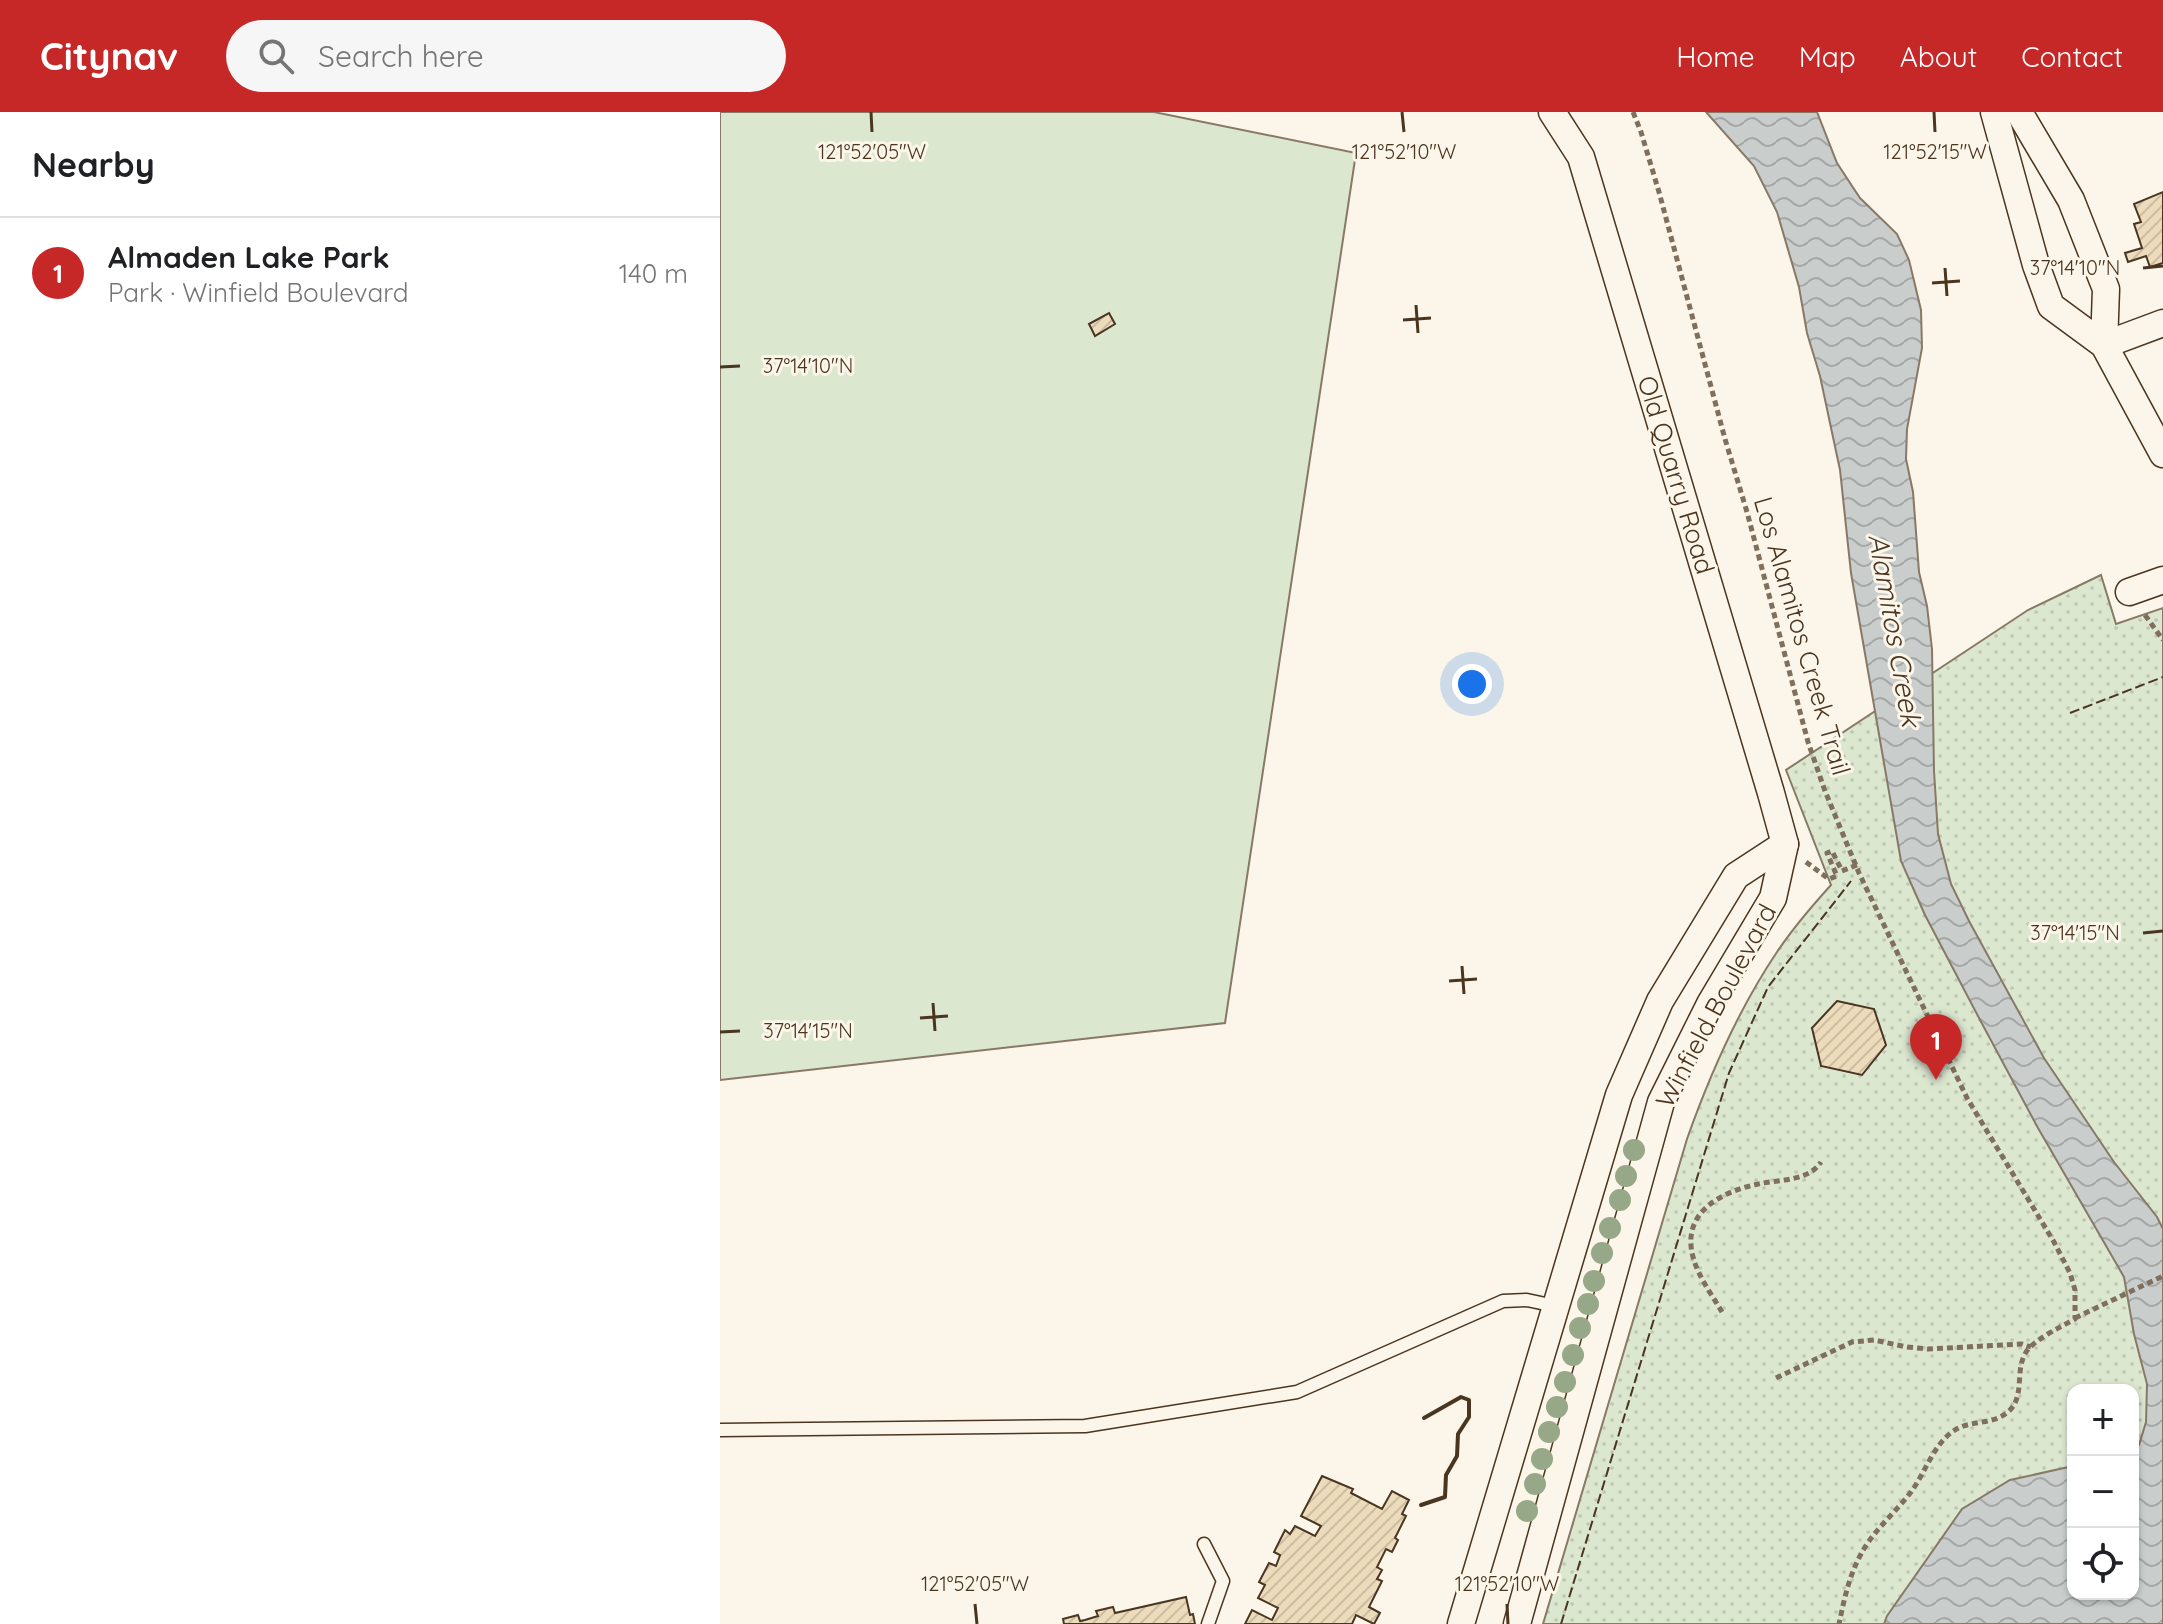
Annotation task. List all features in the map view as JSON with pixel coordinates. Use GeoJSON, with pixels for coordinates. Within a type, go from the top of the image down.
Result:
{"type":"FeatureCollection","features":[{"type":"Feature","properties":{"kind":"street","name":"Old Quarry Road"},"geometry":{"type":"LineString","coordinates":[[1552,112],[1581,157],[1785,844]]}},
{"type":"Feature","properties":{"kind":"street"},"geometry":{"type":"LineString","coordinates":[[1994,112],[2036,265],[2051,306],[2104,345],[2163,454]]}},
{"type":"Feature","properties":{"kind":"street"},"geometry":{"type":"LineString","coordinates":[[2019,112],[2071,200],[2106,289],[2104,345]]}},
{"type":"Feature","properties":{"kind":"street"},"geometry":{"type":"LineString","coordinates":[[2104,345],[2163,323]]}},
{"type":"Feature","properties":{"kind":"street"},"geometry":{"type":"LineString","coordinates":[[2129,592],[2163,580]]}},
{"type":"Feature","properties":{"kind":"street","name":"Winfield Boulevard"},"geometry":{"type":"LineString","coordinates":[[1461,1624],[1619,1095],[1660,1001],[1736,876],[1785,844]]}},
{"type":"Feature","properties":{"kind":"street","name":"Winfield Boulevard"},"geometry":{"type":"LineString","coordinates":[[1517,1624],[1661,1102],[1710,1004],[1773,898],[1785,844]]}},
{"type":"Feature","properties":{"kind":"lane"},"geometry":{"type":"LineString","coordinates":[[720,1430],[1085,1426],[1297,1392],[1503,1301],[1527,1300],[1555,1306]]}},
{"type":"Feature","properties":{"kind":"lane"},"geometry":{"type":"LineString","coordinates":[[1204,1544],[1223,1581],[1208,1624]]}},
{"type":"Feature","properties":{"kind":"path","name":"Los Alamitos Creek Trail"},"geometry":{"type":"LineString","coordinates":[[1633,112],[1659,192],[1808,742],[1825,791],[1967,1098],[2070,1273],[2075,1290],[2075,1319]]}},
{"type":"Feature","properties":{"kind":"path"},"geometry":{"type":"LineString","coordinates":[[1785,844],[1829,879],[1837,876],[1827,853],[1832,851],[1842,871],[1857,865]]}},
{"type":"Feature","properties":{"kind":"path"},"geometry":{"type":"LineString","coordinates":[[1722,1312],[1693,1257],[1690,1232],[1702,1210],[1725,1194],[1759,1184],[1795,1179],[1818,1167],[1821,1162]]}},
{"type":"Feature","properties":{"kind":"path"},"geometry":{"type":"LineString","coordinates":[[1839,1624],[1847,1589],[1862,1552],[1911,1492],[1947,1435],[1958,1427],[2000,1418],[2010,1410],[2019,1393],[2025,1353],[2031,1347],[2093,1309],[2163,1276]]}},
{"type":"Feature","properties":{"kind":"path"},"geometry":{"type":"LineString","coordinates":[[1776,1378],[1852,1342],[1874,1340],[1928,1349],[2022,1344],[2031,1347]]}},
{"type":"Feature","properties":{"kind":"green space"},"geometry":{"type":"Polygon","coordinates":[[[720,112],[1154,112],[1356,153],[1225,1023],[720,1080],[720,112]]]}},
{"type":"Feature","properties":{"kind":"green space"},"geometry":{"type":"Polygon","coordinates":[[[2101,575],[2116,624],[2163,608],[2163,1624],[1543,1624],[1687,1139],[1705,1091],[1737,1020],[1763,974],[1790,934],[1831,885],[1786,770],[2028,610],[2101,575]]]}},
{"type":"Feature","properties":{"kind":"water","name":"Alamitos Creek"},"geometry":{"type":"Polygon","coordinates":[[[1706,112],[1817,112],[1837,163],[1860,198],[1897,234],[1909,260],[1921,310],[1922,348],[1907,429],[1906,459],[1913,492],[1919,572],[1932,649],[1938,834],[1951,884],[2044,1058],[2163,1229],[2163,1624],[1884,1624],[1962,1509],[2010,1480],[2067,1467],[2067,1600],[2139,1600],[2139,1445],[2146,1422],[2147,1384],[2124,1277],[1979,1018],[1925,915],[1901,861],[1851,573],[1840,470],[1799,287],[1777,212],[1754,166],[1706,112]]]}},
{"type":"Feature","properties":{"kind":"building"},"geometry":{"type":"Polygon","coordinates":[[[2163,192],[2163,263],[2150,267],[2146,256],[2128,262],[2125,253],[2142,248],[2134,224],[2141,222],[2134,204],[2163,192]]]}},
{"type":"Feature","properties":{"kind":"building"},"geometry":{"type":"Polygon","coordinates":[[[1109,313],[1115,324],[1095,336],[1089,324],[1109,313]]]}},
{"type":"Feature","properties":{"kind":"building"},"geometry":{"type":"Polygon","coordinates":[[[1837,1001],[1874,1009],[1886,1045],[1862,1075],[1821,1066],[1812,1028],[1837,1001]]]}},
{"type":"Feature","properties":{"kind":"building"},"geometry":{"type":"Polygon","coordinates":[[[1322,1476],[1353,1489],[1351,1493],[1382,1509],[1392,1491],[1409,1500],[1402,1514],[1406,1516],[1395,1538],[1398,1540],[1392,1552],[1386,1549],[1377,1567],[1382,1570],[1377,1579],[1382,1581],[1369,1607],[1380,1613],[1374,1624],[1356,1615],[1352,1624],[1245,1624],[1252,1610],[1272,1620],[1278,1608],[1258,1598],[1265,1585],[1259,1582],[1269,1563],[1276,1566],[1280,1555],[1274,1552],[1285,1530],[1290,1534],[1295,1526],[1315,1536],[1321,1526],[1301,1516],[1322,1476]]]}},
{"type":"Feature","properties":{"kind":"building"},"geometry":{"type":"Polygon","coordinates":[[[1186,1597],[1195,1624],[1064,1624],[1063,1619],[1078,1615],[1080,1621],[1098,1616],[1096,1611],[1113,1607],[1115,1613],[1186,1597]]]}},
{"type":"Feature","properties":{"kind":"fence"},"geometry":{"type":"LineString","coordinates":[[2070,713],[2163,677]]}},
{"type":"Feature","properties":{"kind":"fence"},"geometry":{"type":"LineString","coordinates":[[1561,1624],[1729,1073],[1768,987],[1851,881]]}},
{"type":"Feature","properties":{"kind":"wall"},"geometry":{"type":"LineString","coordinates":[[1421,1505],[1445,1497],[1446,1475],[1457,1456],[1458,1434],[1469,1417],[1469,1400],[1461,1397],[1424,1418]]}},
{"type":"Feature","properties":{"kind":"place","name":"Almaden Lake Park"},"geometry":{"type":"Point","coordinates":[1936,1080]}}]}
